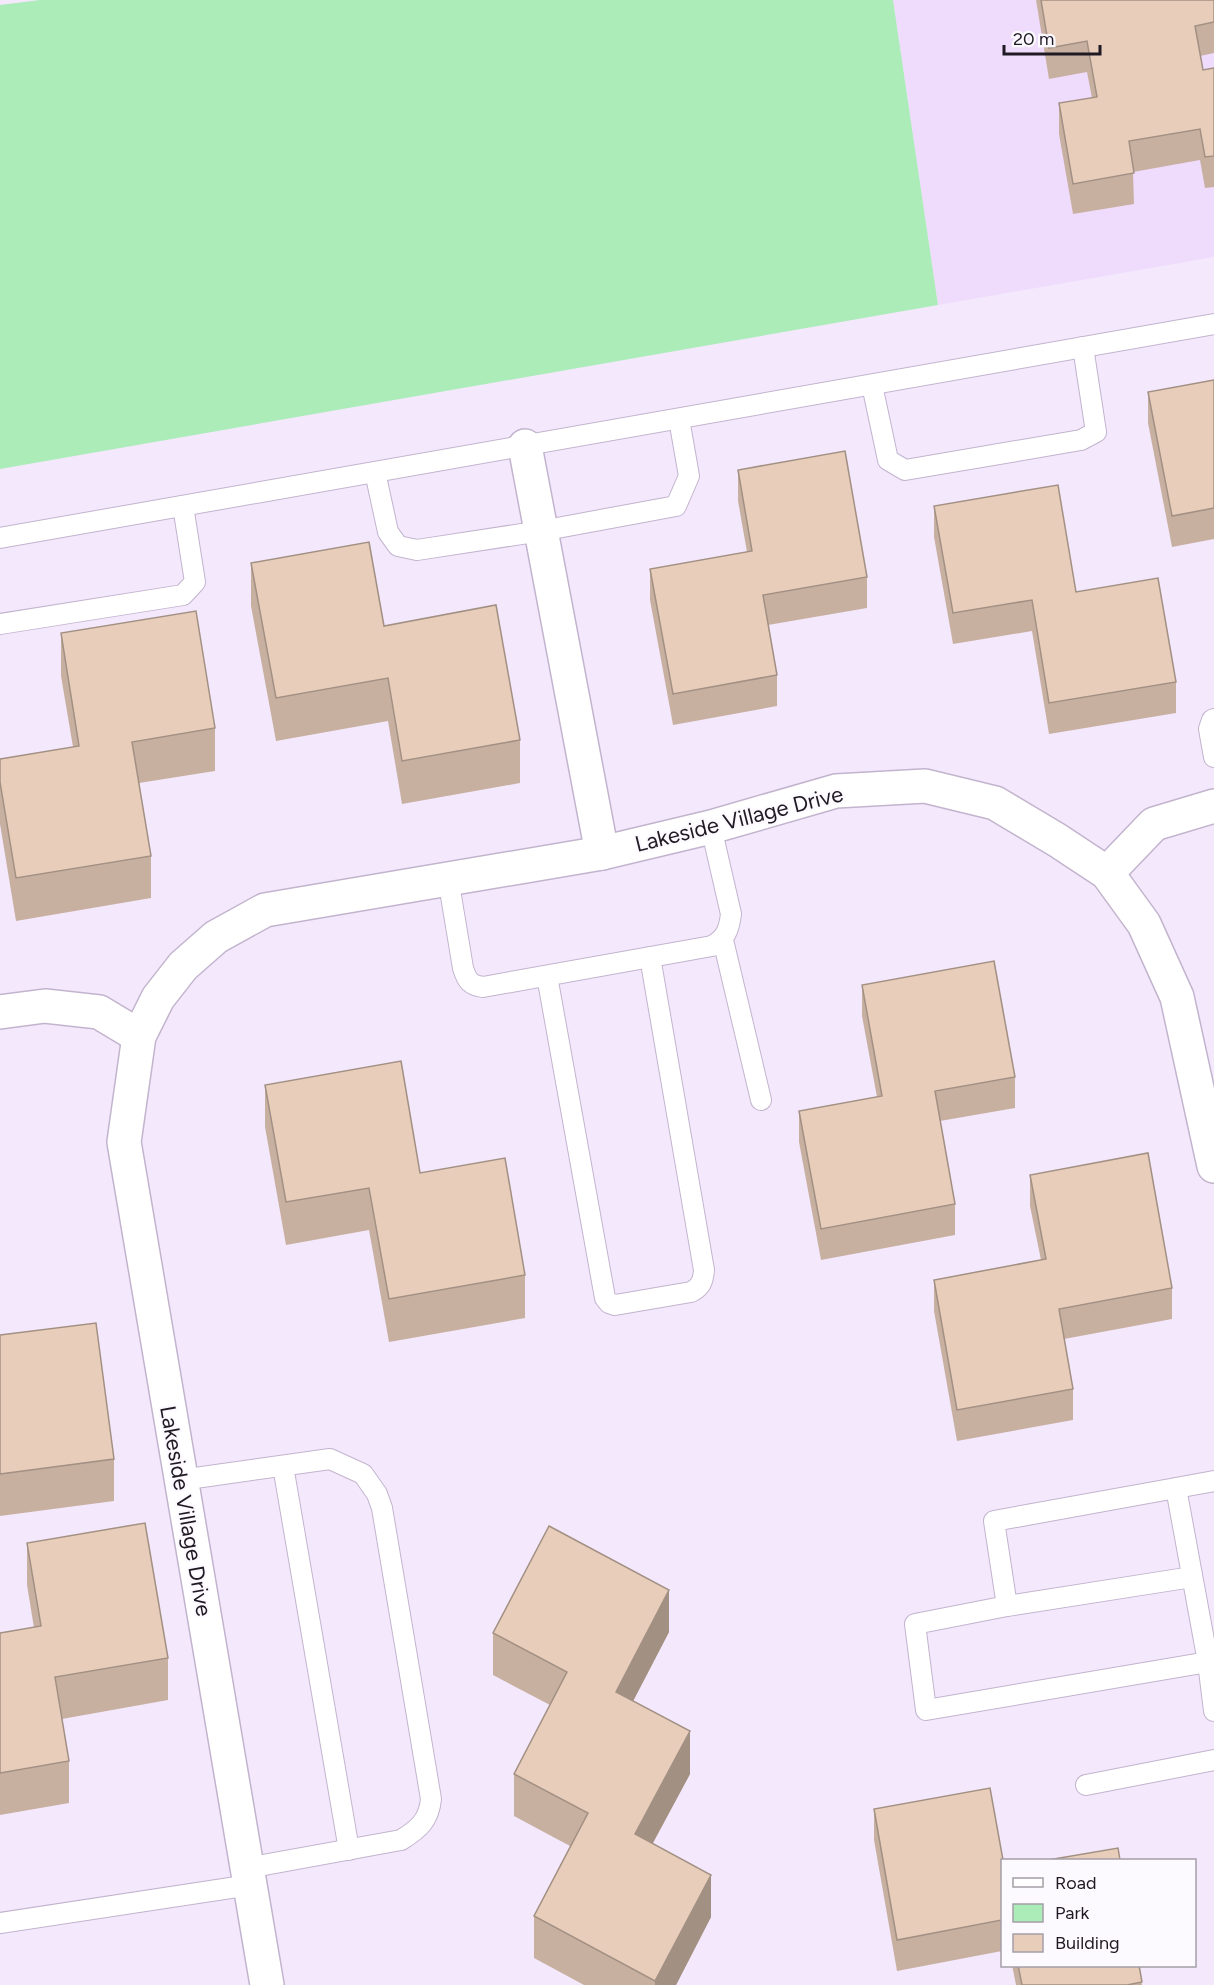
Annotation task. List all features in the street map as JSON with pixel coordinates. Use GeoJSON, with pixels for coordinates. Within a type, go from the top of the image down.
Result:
{"type":"FeatureCollection","features":[{"type":"Feature","properties":{"kind":"street"},"geometry":{"type":"LineString","coordinates":[[525,446],[602,853]]}},
{"type":"Feature","properties":{"kind":"street","name":"Lakeside Village Drive"},"geometry":{"type":"LineString","coordinates":[[267,1985],[124,1142],[139,1036],[158,999],[183,966],[216,938],[265,910],[602,853],[711,827],[836,791],[925,786],[996,803],[1107,873],[1144,924],[1177,997],[1214,1166]]}},
{"type":"Feature","properties":{"kind":"street"},"geometry":{"type":"LineString","coordinates":[[1107,873],[1154,824],[1214,806]]}},
{"type":"Feature","properties":{"kind":"street"},"geometry":{"type":"LineString","coordinates":[[0,1012],[45,1006],[99,1012],[139,1036]]}},
{"type":"Feature","properties":{"kind":"lane"},"geometry":{"type":"LineString","coordinates":[[0,538],[1214,324]]}},
{"type":"Feature","properties":{"kind":"lane"},"geometry":{"type":"LineString","coordinates":[[872,385],[888,460],[904,470],[1081,440],[1096,432],[1083,347]]}},
{"type":"Feature","properties":{"kind":"lane"},"geometry":{"type":"LineString","coordinates":[[375,472],[388,532],[398,546],[417,550],[541,531],[676,506],[689,476],[679,419]]}},
{"type":"Feature","properties":{"kind":"lane"},"geometry":{"type":"LineString","coordinates":[[0,624],[183,595],[195,582],[183,506]]}},
{"type":"Feature","properties":{"kind":"lane"},"geometry":{"type":"LineString","coordinates":[[1214,719],[1209,729],[1214,757]]}},
{"type":"Feature","properties":{"kind":"lane"},"geometry":{"type":"LineString","coordinates":[[448,878],[463,968],[466,978],[472,985],[483,987],[712,946],[723,940],[729,928],[731,914],[711,827]]}},
{"type":"Feature","properties":{"kind":"lane"},"geometry":{"type":"LineString","coordinates":[[723,940],[761,1100]]}},
{"type":"Feature","properties":{"kind":"lane"},"geometry":{"type":"LineString","coordinates":[[547,976],[605,1298],[609,1303],[615,1305],[691,1292],[699,1288],[704,1270],[650,957]]}},
{"type":"Feature","properties":{"kind":"lane"},"geometry":{"type":"LineString","coordinates":[[0,1923],[248,1877],[349,1850],[401,1840],[414,1832],[430,1812],[432,1798],[382,1508],[377,1494],[363,1474],[330,1459],[181,1480]]}},
{"type":"Feature","properties":{"kind":"lane"},"geometry":{"type":"LineString","coordinates":[[283,1466],[349,1850]]}},
{"type":"Feature","properties":{"kind":"lane"},"geometry":{"type":"LineString","coordinates":[[1006,1606],[994,1521],[1214,1481]]}},
{"type":"Feature","properties":{"kind":"lane"},"geometry":{"type":"LineString","coordinates":[[1176,1488],[1208,1662],[1214,1711]]}},
{"type":"Feature","properties":{"kind":"lane"},"geometry":{"type":"LineString","coordinates":[[1192,1578],[1006,1606],[915,1624],[926,1710],[1208,1662]]}},
{"type":"Feature","properties":{"kind":"lane"},"geometry":{"type":"LineString","coordinates":[[1086,1785],[1214,1760]]}},
{"type":"Feature","properties":{"kind":"shaded area"},"geometry":{"type":"Polygon","coordinates":[[[893,0],[1214,0],[1214,257],[938,305],[893,0]]]}},
{"type":"Feature","properties":{"kind":"green space"},"geometry":{"type":"Polygon","coordinates":[[[40,0],[893,0],[938,305],[0,469],[0,5],[40,0]]]}},
{"type":"Feature","properties":{"kind":"building"},"geometry":{"type":"Polygon","coordinates":[[[1041,0],[1214,0],[1214,22],[1195,26],[1203,70],[1214,68],[1214,156],[1205,157],[1200,129],[1129,141],[1134,173],[1073,184],[1059,103],[1097,97],[1087,41],[1049,48],[1041,0]]]}},
{"type":"Feature","properties":{"kind":"building"},"geometry":{"type":"Polygon","coordinates":[[[1214,380],[1214,508],[1172,516],[1148,392],[1214,380]]]}},
{"type":"Feature","properties":{"kind":"building"},"geometry":{"type":"Polygon","coordinates":[[[845,451],[867,577],[763,595],[777,675],[673,694],[650,569],[752,551],[738,470],[845,451]]]}},
{"type":"Feature","properties":{"kind":"building"},"geometry":{"type":"Polygon","coordinates":[[[1058,485],[1076,592],[1158,578],[1176,682],[1049,703],[1032,600],[953,613],[934,506],[1058,485]]]}},
{"type":"Feature","properties":{"kind":"building"},"geometry":{"type":"Polygon","coordinates":[[[369,542],[384,626],[496,605],[520,740],[402,761],[388,678],[276,698],[251,563],[369,542]]]}},
{"type":"Feature","properties":{"kind":"building"},"geometry":{"type":"Polygon","coordinates":[[[196,611],[215,728],[132,742],[151,856],[16,878],[0,782],[0,759],[79,746],[61,633],[196,611]]]}},
{"type":"Feature","properties":{"kind":"building"},"geometry":{"type":"Polygon","coordinates":[[[994,961],[1015,1077],[935,1091],[955,1204],[821,1229],[799,1111],[882,1096],[862,985],[994,961]]]}},
{"type":"Feature","properties":{"kind":"building"},"geometry":{"type":"Polygon","coordinates":[[[401,1061],[420,1173],[505,1158],[525,1275],[389,1299],[369,1188],[286,1202],[265,1085],[401,1061]]]}},
{"type":"Feature","properties":{"kind":"building"},"geometry":{"type":"Polygon","coordinates":[[[1148,1153],[1172,1288],[1059,1309],[1073,1389],[957,1410],[934,1280],[1046,1259],[1030,1175],[1148,1153]]]}},
{"type":"Feature","properties":{"kind":"building"},"geometry":{"type":"Polygon","coordinates":[[[96,1323],[114,1459],[0,1474],[0,1335],[96,1323]]]}},
{"type":"Feature","properties":{"kind":"building"},"geometry":{"type":"Polygon","coordinates":[[[145,1523],[168,1658],[55,1677],[69,1761],[0,1773],[0,1633],[41,1626],[27,1543],[145,1523]]]}},
{"type":"Feature","properties":{"kind":"building"},"geometry":{"type":"Polygon","coordinates":[[[549,1526],[669,1590],[616,1692],[690,1731],[635,1834],[711,1875],[655,1981],[534,1916],[588,1813],[514,1774],[567,1672],[493,1633],[549,1526]]]}},
{"type":"Feature","properties":{"kind":"building"},"geometry":{"type":"Polygon","coordinates":[[[990,1788],[1003,1859],[1001,1859],[1001,1920],[897,1940],[874,1809],[990,1788]]]}},
{"type":"Feature","properties":{"kind":"building"},"geometry":{"type":"Polygon","coordinates":[[[1118,1848],[1120,1859],[1054,1859],[1118,1848]]]}},
{"type":"Feature","properties":{"kind":"building"},"geometry":{"type":"Polygon","coordinates":[[[1018,1967],[1139,1967],[1142,1982],[1127,1985],[1022,1985],[1018,1967]]]}}]}
